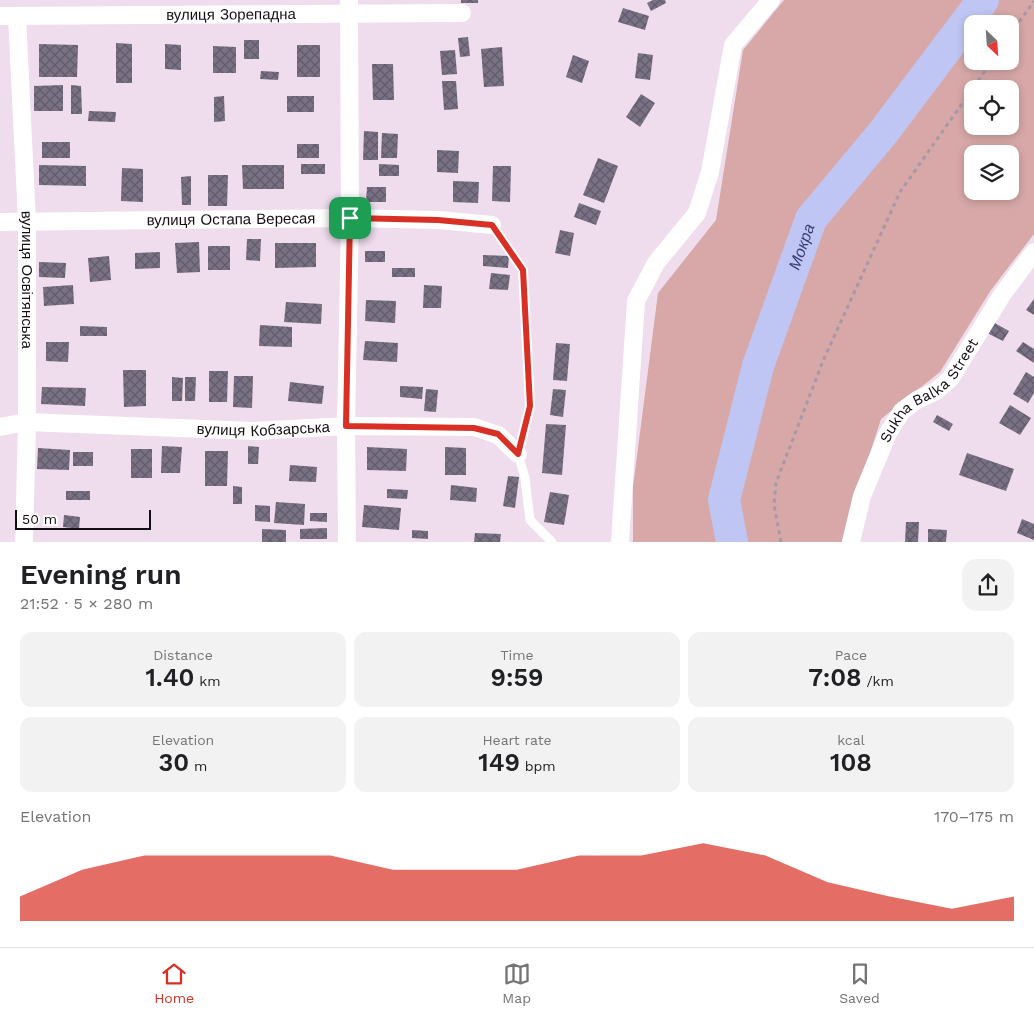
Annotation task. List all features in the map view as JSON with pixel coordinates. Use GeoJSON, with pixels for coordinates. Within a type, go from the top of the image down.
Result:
{"type":"FeatureCollection","features":[{"type":"Feature","properties":{"kind":"street"},"geometry":{"type":"LineString","coordinates":[[620,542],[636,301],[656,263],[698,213],[710,172],[733,45],[771,0]]}},
{"type":"Feature","properties":{"kind":"street"},"geometry":{"type":"LineString","coordinates":[[348,542],[346,426],[350,218],[349,7]]}},
{"type":"Feature","properties":{"kind":"street","name":"вулиця Зорепадна"},"geometry":{"type":"LineString","coordinates":[[8,16],[349,7],[462,13]]}},
{"type":"Feature","properties":{"kind":"street","name":"вулиця Освітянська"},"geometry":{"type":"LineString","coordinates":[[8,16],[27,222],[28,422],[24,542]]}},
{"type":"Feature","properties":{"kind":"street","name":"вулиця Остапа Вересая"},"geometry":{"type":"LineString","coordinates":[[0,222],[350,218],[438,220],[492,225]]}},
{"type":"Feature","properties":{"kind":"street","name":"Sukha Balka Street"},"geometry":{"type":"LineString","coordinates":[[851,542],[862,496],[888,433],[902,411],[917,400],[936,391],[950,379],[1002,295],[1034,252]]}},
{"type":"Feature","properties":{"kind":"street","name":"вулиця Кобзарська"},"geometry":{"type":"LineString","coordinates":[[0,427],[28,422],[254,431],[346,426],[474,428],[498,434],[518,454]]}},
{"type":"Feature","properties":{"kind":"lane"},"geometry":{"type":"LineString","coordinates":[[492,225],[523,270],[530,406],[518,454],[525,478],[530,520],[552,542]]}},
{"type":"Feature","properties":{"kind":"path"},"geometry":{"type":"LineString","coordinates":[[1019,22],[1034,1]]}},
{"type":"Feature","properties":{"kind":"path"},"geometry":{"type":"LineString","coordinates":[[781,542],[774,505],[776,483],[823,361],[900,192],[986,70]]}},
{"type":"Feature","properties":{"kind":"shaded area"},"geometry":{"type":"Polygon","coordinates":[[[784,0],[1034,0],[1034,234],[991,290],[940,372],[881,419],[849,518],[845,542],[633,542],[633,487],[658,293],[716,220],[743,50],[784,0]]]}},
{"type":"Feature","properties":{"kind":"building"},"geometry":{"type":"Polygon","coordinates":[[[461,0],[478,0],[478,3],[461,3],[461,0]]]}},
{"type":"Feature","properties":{"kind":"building"},"geometry":{"type":"Polygon","coordinates":[[[653,0],[665,0],[666,3],[651,11],[647,3],[653,0]]]}},
{"type":"Feature","properties":{"kind":"building"},"geometry":{"type":"Polygon","coordinates":[[[623,8],[649,16],[645,30],[618,22],[623,8]]]}},
{"type":"Feature","properties":{"kind":"building"},"geometry":{"type":"Polygon","coordinates":[[[468,37],[470,56],[460,57],[458,38],[468,37]]]}},
{"type":"Feature","properties":{"kind":"building"},"geometry":{"type":"Polygon","coordinates":[[[244,40],[259,40],[259,59],[244,59],[244,40]]]}},
{"type":"Feature","properties":{"kind":"building"},"geometry":{"type":"Polygon","coordinates":[[[116,43],[132,44],[132,83],[116,83],[116,43]]]}},
{"type":"Feature","properties":{"kind":"building"},"geometry":{"type":"Polygon","coordinates":[[[39,44],[78,45],[77,77],[39,77],[39,44]]]}},
{"type":"Feature","properties":{"kind":"building"},"geometry":{"type":"Polygon","coordinates":[[[165,44],[181,45],[181,70],[165,69],[165,44]]]}},
{"type":"Feature","properties":{"kind":"building"},"geometry":{"type":"Polygon","coordinates":[[[297,45],[320,45],[320,77],[297,77],[297,45]]]}},
{"type":"Feature","properties":{"kind":"building"},"geometry":{"type":"Polygon","coordinates":[[[213,46],[236,47],[236,73],[213,73],[213,46]]]}},
{"type":"Feature","properties":{"kind":"building"},"geometry":{"type":"Polygon","coordinates":[[[502,47],[504,86],[484,87],[481,49],[502,47]]]}},
{"type":"Feature","properties":{"kind":"building"},"geometry":{"type":"Polygon","coordinates":[[[455,50],[457,74],[442,75],[440,51],[455,50]]]}},
{"type":"Feature","properties":{"kind":"building"},"geometry":{"type":"Polygon","coordinates":[[[638,53],[653,55],[650,80],[635,78],[638,53]]]}},
{"type":"Feature","properties":{"kind":"building"},"geometry":{"type":"Polygon","coordinates":[[[573,55],[589,61],[582,83],[566,77],[573,55]]]}},
{"type":"Feature","properties":{"kind":"building"},"geometry":{"type":"Polygon","coordinates":[[[372,64],[393,64],[394,100],[373,100],[372,64]]]}},
{"type":"Feature","properties":{"kind":"building"},"geometry":{"type":"Polygon","coordinates":[[[261,71],[279,72],[278,80],[260,79],[261,71]]]}},
{"type":"Feature","properties":{"kind":"building"},"geometry":{"type":"Polygon","coordinates":[[[442,81],[456,81],[458,109],[444,110],[442,81]]]}},
{"type":"Feature","properties":{"kind":"building"},"geometry":{"type":"Polygon","coordinates":[[[63,85],[63,111],[34,111],[34,86],[63,85]]]}},
{"type":"Feature","properties":{"kind":"building"},"geometry":{"type":"Polygon","coordinates":[[[71,85],[81,86],[82,114],[71,114],[71,85]]]}},
{"type":"Feature","properties":{"kind":"building"},"geometry":{"type":"Polygon","coordinates":[[[641,94],[655,103],[640,127],[626,117],[641,94]]]}},
{"type":"Feature","properties":{"kind":"building"},"geometry":{"type":"Polygon","coordinates":[[[224,96],[225,121],[214,122],[214,97],[224,96]]]}},
{"type":"Feature","properties":{"kind":"building"},"geometry":{"type":"Polygon","coordinates":[[[287,96],[314,96],[314,112],[287,112],[287,96]]]}},
{"type":"Feature","properties":{"kind":"building"},"geometry":{"type":"Polygon","coordinates":[[[89,111],[116,112],[115,122],[88,121],[89,111]]]}},
{"type":"Feature","properties":{"kind":"building"},"geometry":{"type":"Polygon","coordinates":[[[364,131],[378,132],[378,160],[363,160],[364,131]]]}},
{"type":"Feature","properties":{"kind":"building"},"geometry":{"type":"Polygon","coordinates":[[[382,133],[398,134],[397,158],[381,158],[382,133]]]}},
{"type":"Feature","properties":{"kind":"building"},"geometry":{"type":"Polygon","coordinates":[[[42,142],[70,142],[70,158],[42,158],[42,142]]]}},
{"type":"Feature","properties":{"kind":"building"},"geometry":{"type":"Polygon","coordinates":[[[297,144],[319,144],[319,158],[297,158],[297,144]]]}},
{"type":"Feature","properties":{"kind":"building"},"geometry":{"type":"Polygon","coordinates":[[[437,150],[459,151],[458,173],[437,172],[437,150]]]}},
{"type":"Feature","properties":{"kind":"building"},"geometry":{"type":"Polygon","coordinates":[[[598,158],[618,166],[604,203],[583,195],[598,158]]]}},
{"type":"Feature","properties":{"kind":"building"},"geometry":{"type":"Polygon","coordinates":[[[301,164],[325,164],[325,174],[301,174],[301,164]]]}},
{"type":"Feature","properties":{"kind":"building"},"geometry":{"type":"Polygon","coordinates":[[[379,164],[399,165],[399,176],[379,176],[379,164]]]}},
{"type":"Feature","properties":{"kind":"building"},"geometry":{"type":"Polygon","coordinates":[[[39,165],[86,166],[86,186],[39,185],[39,165]]]}},
{"type":"Feature","properties":{"kind":"building"},"geometry":{"type":"Polygon","coordinates":[[[242,165],[284,165],[284,189],[243,189],[242,165]]]}},
{"type":"Feature","properties":{"kind":"building"},"geometry":{"type":"Polygon","coordinates":[[[493,166],[511,166],[510,202],[492,201],[493,166]]]}},
{"type":"Feature","properties":{"kind":"building"},"geometry":{"type":"Polygon","coordinates":[[[122,168],[143,169],[143,202],[121,201],[122,168]]]}},
{"type":"Feature","properties":{"kind":"building"},"geometry":{"type":"Polygon","coordinates":[[[208,175],[228,175],[227,206],[208,206],[208,175]]]}},
{"type":"Feature","properties":{"kind":"building"},"geometry":{"type":"Polygon","coordinates":[[[191,176],[191,205],[182,205],[181,177],[191,176]]]}},
{"type":"Feature","properties":{"kind":"building"},"geometry":{"type":"Polygon","coordinates":[[[453,181],[479,182],[478,203],[453,202],[453,181]]]}},
{"type":"Feature","properties":{"kind":"building"},"geometry":{"type":"Polygon","coordinates":[[[367,187],[386,187],[386,202],[366,202],[367,187]]]}},
{"type":"Feature","properties":{"kind":"building"},"geometry":{"type":"Polygon","coordinates":[[[579,203],[601,211],[596,225],[574,217],[579,203]]]}},
{"type":"Feature","properties":{"kind":"building"},"geometry":{"type":"Polygon","coordinates":[[[560,230],[574,233],[570,256],[555,253],[560,230]]]}},
{"type":"Feature","properties":{"kind":"building"},"geometry":{"type":"Polygon","coordinates":[[[247,239],[261,239],[260,261],[246,260],[247,239]]]}},
{"type":"Feature","properties":{"kind":"building"},"geometry":{"type":"Polygon","coordinates":[[[199,242],[200,272],[177,273],[175,243],[199,242]]]}},
{"type":"Feature","properties":{"kind":"building"},"geometry":{"type":"Polygon","coordinates":[[[275,243],[316,243],[316,267],[275,268],[275,243]]]}},
{"type":"Feature","properties":{"kind":"building"},"geometry":{"type":"Polygon","coordinates":[[[208,246],[230,246],[230,270],[208,270],[208,246]]]}},
{"type":"Feature","properties":{"kind":"building"},"geometry":{"type":"Polygon","coordinates":[[[365,251],[385,251],[385,262],[365,262],[365,251]]]}},
{"type":"Feature","properties":{"kind":"building"},"geometry":{"type":"Polygon","coordinates":[[[160,252],[160,268],[135,269],[135,253],[160,252]]]}},
{"type":"Feature","properties":{"kind":"building"},"geometry":{"type":"Polygon","coordinates":[[[483,255],[509,256],[508,268],[483,266],[483,255]]]}},
{"type":"Feature","properties":{"kind":"building"},"geometry":{"type":"Polygon","coordinates":[[[109,256],[111,280],[90,282],[88,258],[109,256]]]}},
{"type":"Feature","properties":{"kind":"building"},"geometry":{"type":"Polygon","coordinates":[[[39,262],[66,263],[65,278],[39,277],[39,262]]]}},
{"type":"Feature","properties":{"kind":"building"},"geometry":{"type":"Polygon","coordinates":[[[392,268],[415,268],[415,277],[392,277],[392,268]]]}},
{"type":"Feature","properties":{"kind":"building"},"geometry":{"type":"Polygon","coordinates":[[[491,273],[510,275],[508,290],[489,289],[491,273]]]}},
{"type":"Feature","properties":{"kind":"building"},"geometry":{"type":"Polygon","coordinates":[[[73,285],[74,304],[44,306],[43,287],[73,285]]]}},
{"type":"Feature","properties":{"kind":"building"},"geometry":{"type":"Polygon","coordinates":[[[424,285],[442,286],[441,308],[423,308],[424,285]]]}},
{"type":"Feature","properties":{"kind":"building"},"geometry":{"type":"Polygon","coordinates":[[[1034,299],[1034,315],[1026,310],[1034,299]]]}},
{"type":"Feature","properties":{"kind":"building"},"geometry":{"type":"Polygon","coordinates":[[[366,300],[396,301],[395,323],[365,321],[366,300]]]}},
{"type":"Feature","properties":{"kind":"building"},"geometry":{"type":"Polygon","coordinates":[[[286,302],[322,304],[321,324],[284,322],[286,302]]]}},
{"type":"Feature","properties":{"kind":"building"},"geometry":{"type":"Polygon","coordinates":[[[991,321],[1009,331],[1003,341],[985,332],[991,321]]]}},
{"type":"Feature","properties":{"kind":"building"},"geometry":{"type":"Polygon","coordinates":[[[260,325],[292,327],[292,347],[259,346],[260,325]]]}},
{"type":"Feature","properties":{"kind":"building"},"geometry":{"type":"Polygon","coordinates":[[[80,326],[107,327],[107,336],[80,336],[80,326]]]}},
{"type":"Feature","properties":{"kind":"building"},"geometry":{"type":"Polygon","coordinates":[[[365,341],[398,343],[397,362],[363,360],[365,341]]]}},
{"type":"Feature","properties":{"kind":"building"},"geometry":{"type":"Polygon","coordinates":[[[46,342],[69,342],[68,362],[46,361],[46,342]]]}},
{"type":"Feature","properties":{"kind":"building"},"geometry":{"type":"Polygon","coordinates":[[[1023,342],[1034,349],[1034,363],[1016,351],[1023,342]]]}},
{"type":"Feature","properties":{"kind":"building"},"geometry":{"type":"Polygon","coordinates":[[[556,343],[570,344],[567,381],[553,380],[556,343]]]}},
{"type":"Feature","properties":{"kind":"building"},"geometry":{"type":"Polygon","coordinates":[[[123,370],[146,370],[146,406],[124,407],[123,370]]]}},
{"type":"Feature","properties":{"kind":"building"},"geometry":{"type":"Polygon","coordinates":[[[209,371],[228,371],[227,402],[209,402],[209,371]]]}},
{"type":"Feature","properties":{"kind":"building"},"geometry":{"type":"Polygon","coordinates":[[[1026,372],[1034,377],[1034,393],[1028,403],[1013,394],[1026,372]]]}},
{"type":"Feature","properties":{"kind":"building"},"geometry":{"type":"Polygon","coordinates":[[[234,376],[253,376],[252,408],[233,407],[234,376]]]}},
{"type":"Feature","properties":{"kind":"building"},"geometry":{"type":"Polygon","coordinates":[[[172,377],[183,378],[182,401],[172,401],[172,377]]]}},
{"type":"Feature","properties":{"kind":"building"},"geometry":{"type":"Polygon","coordinates":[[[185,377],[196,377],[195,401],[185,401],[185,377]]]}},
{"type":"Feature","properties":{"kind":"building"},"geometry":{"type":"Polygon","coordinates":[[[290,382],[324,386],[322,404],[288,401],[290,382]]]}},
{"type":"Feature","properties":{"kind":"building"},"geometry":{"type":"Polygon","coordinates":[[[400,386],[423,387],[422,399],[400,397],[400,386]]]}},
{"type":"Feature","properties":{"kind":"building"},"geometry":{"type":"Polygon","coordinates":[[[42,387],[86,388],[85,406],[41,404],[42,387]]]}},
{"type":"Feature","properties":{"kind":"building"},"geometry":{"type":"Polygon","coordinates":[[[426,389],[438,390],[436,412],[424,411],[426,389]]]}},
{"type":"Feature","properties":{"kind":"building"},"geometry":{"type":"Polygon","coordinates":[[[553,389],[566,390],[563,417],[550,415],[553,389]]]}},
{"type":"Feature","properties":{"kind":"building"},"geometry":{"type":"Polygon","coordinates":[[[1010,405],[1031,418],[1020,435],[999,423],[1010,405]]]}},
{"type":"Feature","properties":{"kind":"building"},"geometry":{"type":"Polygon","coordinates":[[[937,415],[953,424],[949,431],[933,422],[937,415]]]}},
{"type":"Feature","properties":{"kind":"building"},"geometry":{"type":"Polygon","coordinates":[[[546,424],[566,425],[562,475],[542,473],[546,424]]]}},
{"type":"Feature","properties":{"kind":"building"},"geometry":{"type":"Polygon","coordinates":[[[162,446],[182,447],[180,473],[161,473],[162,446]]]}},
{"type":"Feature","properties":{"kind":"building"},"geometry":{"type":"Polygon","coordinates":[[[248,446],[259,447],[258,464],[248,464],[248,446]]]}},
{"type":"Feature","properties":{"kind":"building"},"geometry":{"type":"Polygon","coordinates":[[[367,447],[407,449],[406,471],[367,470],[367,447]]]}},
{"type":"Feature","properties":{"kind":"building"},"geometry":{"type":"Polygon","coordinates":[[[445,447],[466,448],[466,475],[445,475],[445,447]]]}},
{"type":"Feature","properties":{"kind":"building"},"geometry":{"type":"Polygon","coordinates":[[[38,448],[70,450],[69,470],[37,469],[38,448]]]}},
{"type":"Feature","properties":{"kind":"building"},"geometry":{"type":"Polygon","coordinates":[[[131,449],[152,449],[152,478],[131,478],[131,449]]]}},
{"type":"Feature","properties":{"kind":"building"},"geometry":{"type":"Polygon","coordinates":[[[205,451],[228,451],[227,486],[205,486],[205,451]]]}},
{"type":"Feature","properties":{"kind":"building"},"geometry":{"type":"Polygon","coordinates":[[[73,452],[93,452],[93,466],[73,466],[73,452]]]}},
{"type":"Feature","properties":{"kind":"building"},"geometry":{"type":"Polygon","coordinates":[[[967,453],[1014,469],[1006,491],[959,475],[967,453]]]}},
{"type":"Feature","properties":{"kind":"building"},"geometry":{"type":"Polygon","coordinates":[[[290,465],[317,467],[316,482],[289,481],[290,465]]]}},
{"type":"Feature","properties":{"kind":"building"},"geometry":{"type":"Polygon","coordinates":[[[508,476],[519,477],[515,508],[503,506],[508,476]]]}},
{"type":"Feature","properties":{"kind":"building"},"geometry":{"type":"Polygon","coordinates":[[[451,485],[477,488],[476,502],[450,500],[451,485]]]}},
{"type":"Feature","properties":{"kind":"building"},"geometry":{"type":"Polygon","coordinates":[[[233,486],[242,487],[242,504],[233,504],[233,486]]]}},
{"type":"Feature","properties":{"kind":"building"},"geometry":{"type":"Polygon","coordinates":[[[387,489],[408,490],[407,499],[387,498],[387,489]]]}},
{"type":"Feature","properties":{"kind":"building"},"geometry":{"type":"Polygon","coordinates":[[[66,491],[90,491],[90,500],[66,500],[66,491]]]}},
{"type":"Feature","properties":{"kind":"building"},"geometry":{"type":"Polygon","coordinates":[[[550,492],[569,495],[564,525],[544,522],[550,492]]]}},
{"type":"Feature","properties":{"kind":"building"},"geometry":{"type":"Polygon","coordinates":[[[276,502],[305,504],[304,525],[274,523],[276,502]]]}},
{"type":"Feature","properties":{"kind":"building"},"geometry":{"type":"Polygon","coordinates":[[[255,505],[270,506],[270,522],[255,521],[255,505]]]}},
{"type":"Feature","properties":{"kind":"building"},"geometry":{"type":"Polygon","coordinates":[[[364,505],[401,508],[399,530],[362,527],[364,505]]]}},
{"type":"Feature","properties":{"kind":"building"},"geometry":{"type":"Polygon","coordinates":[[[310,513],[327,513],[327,522],[310,521],[310,513]]]}},
{"type":"Feature","properties":{"kind":"building"},"geometry":{"type":"Polygon","coordinates":[[[64,515],[80,517],[79,529],[63,527],[64,515]]]}},
{"type":"Feature","properties":{"kind":"building"},"geometry":{"type":"Polygon","coordinates":[[[1022,519],[1034,524],[1034,540],[1017,533],[1022,519]]]}},
{"type":"Feature","properties":{"kind":"building"},"geometry":{"type":"Polygon","coordinates":[[[906,522],[919,522],[918,542],[905,542],[906,522]]]}},
{"type":"Feature","properties":{"kind":"building"},"geometry":{"type":"Polygon","coordinates":[[[327,528],[327,539],[300,539],[300,529],[327,528]]]}},
{"type":"Feature","properties":{"kind":"building"},"geometry":{"type":"Polygon","coordinates":[[[262,529],[286,530],[286,542],[262,542],[262,529]]]}},
{"type":"Feature","properties":{"kind":"building"},"geometry":{"type":"Polygon","coordinates":[[[928,529],[947,530],[946,542],[928,542],[928,529]]]}},
{"type":"Feature","properties":{"kind":"building"},"geometry":{"type":"Polygon","coordinates":[[[412,530],[428,531],[428,539],[412,538],[412,530]]]}},
{"type":"Feature","properties":{"kind":"building"},"geometry":{"type":"Polygon","coordinates":[[[475,533],[501,534],[500,542],[474,542],[475,533]]]}},
{"type":"Feature","properties":{"kind":"waterway","name":"Мокра"},"geometry":{"type":"LineString","coordinates":[[732,542],[724,500],[758,366],[811,219],[882,134],[983,0]]}},
{"type":"Feature","properties":{"kind":"route"},"geometry":{"type":"LineString","coordinates":[[350,218],[438,220],[492,225],[523,270],[530,406],[518,454],[498,434],[474,428],[346,426],[350,218]]}}]}
